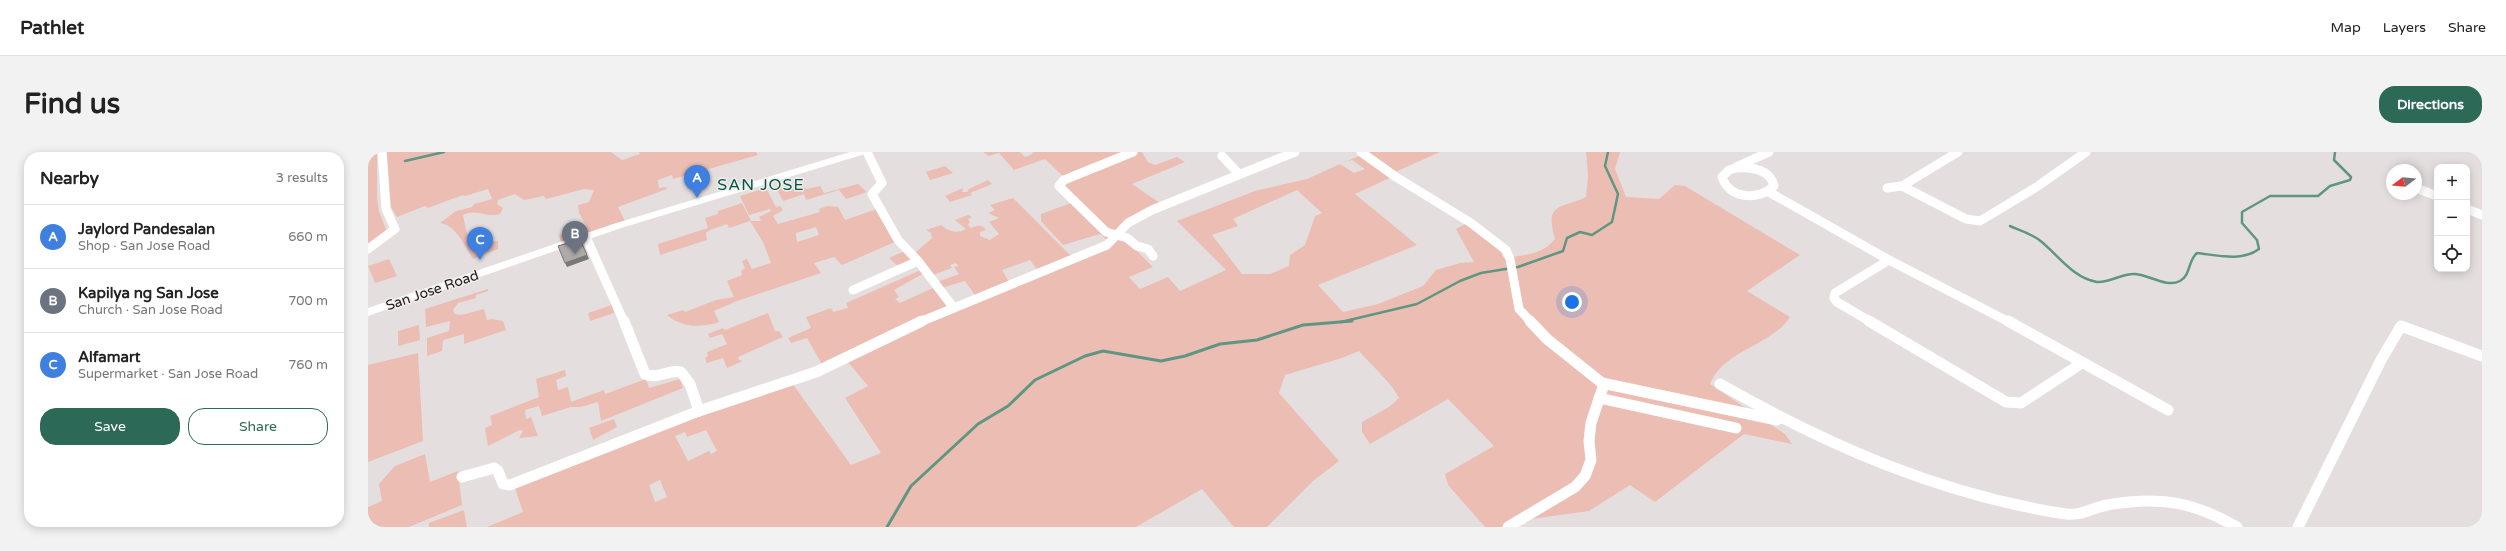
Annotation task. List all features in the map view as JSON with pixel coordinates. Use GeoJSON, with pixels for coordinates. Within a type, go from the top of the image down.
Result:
{"type":"FeatureCollection","features":[{"type":"Feature","properties":{"kind":"street"},"geometry":{"type":"LineString","coordinates":[[368,249],[395,229],[386,209],[382,152]]}},
{"type":"Feature","properties":{"kind":"street","name":"San Jose Road"},"geometry":{"type":"LineString","coordinates":[[368,312],[586,237],[861,152]]}},
{"type":"Feature","properties":{"kind":"street"},"geometry":{"type":"LineString","coordinates":[[867,152],[882,183],[872,194],[897,237],[918,261],[953,307]]}},
{"type":"Feature","properties":{"kind":"street"},"geometry":{"type":"LineString","coordinates":[[1133,152],[1064,180],[1059,184],[1106,232],[1119,235],[1148,249],[1153,256]]}},
{"type":"Feature","properties":{"kind":"street"},"geometry":{"type":"LineString","coordinates":[[462,477],[494,468],[498,471],[503,484],[510,485],[699,411],[816,372],[953,307],[1104,247],[1119,235],[1124,226],[1133,220],[1239,174],[1295,152]]}},
{"type":"Feature","properties":{"kind":"street"},"geometry":{"type":"LineString","coordinates":[[1361,152],[1396,177],[1471,223],[1502,246],[1510,259],[1519,309],[1547,339],[1602,383],[1790,423]]}},
{"type":"Feature","properties":{"kind":"street"},"geometry":{"type":"LineString","coordinates":[[1887,188],[1902,186],[1958,152]]}},
{"type":"Feature","properties":{"kind":"street"},"geometry":{"type":"LineString","coordinates":[[1902,186],[1966,219],[1980,221],[2038,186],[2086,152]]}},
{"type":"Feature","properties":{"kind":"street"},"geometry":{"type":"LineString","coordinates":[[1768,153],[1763,164],[1774,186],[1769,192],[1753,196],[1730,190],[1722,181],[1722,177],[1729,170],[1768,153]]}},
{"type":"Feature","properties":{"kind":"street"},"geometry":{"type":"LineString","coordinates":[[1222,156],[1239,174]]}},
{"type":"Feature","properties":{"kind":"street"},"geometry":{"type":"LineString","coordinates":[[1729,170],[1752,169],[1771,178]]}},
{"type":"Feature","properties":{"kind":"street"},"geometry":{"type":"LineString","coordinates":[[2422,190],[2434,195]]}},
{"type":"Feature","properties":{"kind":"street"},"geometry":{"type":"LineString","coordinates":[[1769,192],[1889,260],[2082,362],[2168,410]]}},
{"type":"Feature","properties":{"kind":"street"},"geometry":{"type":"LineString","coordinates":[[2470,210],[2482,215]]}},
{"type":"Feature","properties":{"kind":"street"},"geometry":{"type":"LineString","coordinates":[[586,237],[616,302],[645,374],[650,376],[675,370],[682,372],[687,378],[699,411]]}},
{"type":"Feature","properties":{"kind":"street"},"geometry":{"type":"LineString","coordinates":[[1889,260],[1835,293],[1834,298],[1837,302],[2006,402],[2014,404],[2022,403],[2082,362]]}},
{"type":"Feature","properties":{"kind":"street"},"geometry":{"type":"LineString","coordinates":[[853,290],[918,261]]}},
{"type":"Feature","properties":{"kind":"street"},"geometry":{"type":"LineString","coordinates":[[2298,527],[2381,360],[2401,326],[2482,356]]}},
{"type":"Feature","properties":{"kind":"street"},"geometry":{"type":"LineString","coordinates":[[1508,527],[1545,503],[1575,487],[1585,476],[1591,460],[1589,441],[1591,423],[1602,383]]}},
{"type":"Feature","properties":{"kind":"street"},"geometry":{"type":"LineString","coordinates":[[1720,384],[1790,423],[1861,455],[1963,492],[2073,515],[2084,514],[2100,506],[2160,500],[2180,502],[2198,506],[2237,527]]}},
{"type":"Feature","properties":{"kind":"street"},"geometry":{"type":"LineString","coordinates":[[1599,398],[1736,428]]}},
{"type":"Feature","properties":{"kind":"shaded area"},"geometry":{"type":"Polygon","coordinates":[[[368,152],[377,152],[377,198],[379,211],[387,232],[368,245],[368,152]]]}},
{"type":"Feature","properties":{"kind":"shaded area"},"geometry":{"type":"Polygon","coordinates":[[[387,152],[611,152],[622,160],[640,154],[639,152],[756,152],[758,155],[673,179],[672,175],[658,180],[659,188],[666,187],[667,189],[618,207],[625,221],[561,242],[559,235],[587,227],[579,213],[578,205],[589,202],[594,190],[584,189],[546,199],[544,196],[524,200],[515,194],[498,200],[497,204],[503,208],[500,214],[490,215],[473,212],[463,215],[467,234],[480,238],[482,242],[498,241],[498,249],[473,259],[455,232],[446,225],[440,223],[456,211],[472,207],[474,204],[492,199],[488,189],[465,196],[463,195],[428,208],[425,206],[397,217],[391,207],[387,152]]]}},
{"type":"Feature","properties":{"kind":"shaded area"},"geometry":{"type":"Polygon","coordinates":[[[983,152],[1020,152],[1025,157],[1031,155],[1033,152],[1130,152],[1065,178],[1045,159],[1014,170],[999,153],[989,156],[983,152]]]}},
{"type":"Feature","properties":{"kind":"shaded area"},"geometry":{"type":"Polygon","coordinates":[[[1135,152],[1142,152],[1148,162],[1155,165],[1177,157],[1185,162],[1132,184],[1160,203],[1113,232],[1061,184],[1135,152]]]}},
{"type":"Feature","properties":{"kind":"shaded area"},"geometry":{"type":"Polygon","coordinates":[[[1364,152],[1440,152],[1393,173],[1364,152]]]}},
{"type":"Feature","properties":{"kind":"shaded area"},"geometry":{"type":"Polygon","coordinates":[[[1586,152],[1620,152],[1615,169],[1626,197],[1659,199],[1675,185],[1685,186],[1800,255],[1747,291],[1790,317],[1771,335],[1726,363],[1717,372],[1710,384],[1785,434],[1792,444],[1744,434],[1655,502],[1630,485],[1589,511],[1531,519],[1519,527],[1485,527],[1448,485],[1445,474],[1494,446],[1448,399],[1370,444],[1362,432],[1362,422],[1389,407],[1399,398],[1386,380],[1359,351],[1342,358],[1285,375],[1279,393],[1339,461],[1313,481],[1267,527],[1234,527],[1202,489],[1136,527],[487,527],[523,512],[514,485],[573,461],[792,383],[851,465],[881,453],[845,398],[868,386],[846,360],[924,322],[1119,239],[1124,238],[1153,267],[1129,277],[1140,289],[1168,277],[1180,291],[1226,270],[1177,221],[1255,191],[1307,179],[1340,164],[1354,173],[1365,169],[1352,160],[1343,163],[1361,155],[1392,177],[1355,194],[1417,245],[1318,285],[1343,312],[1378,304],[1423,286],[1436,270],[1460,263],[1474,262],[1456,229],[1465,224],[1498,247],[1504,258],[1525,255],[1544,248],[1555,239],[1552,227],[1553,213],[1562,206],[1586,197],[1588,175],[1586,152]],[[1297,190],[1233,219],[1238,226],[1212,235],[1242,274],[1270,274],[1289,266],[1290,255],[1305,245],[1315,216],[1322,213],[1297,190]],[[706,430],[687,437],[685,432],[675,436],[688,461],[709,451],[711,454],[717,451],[706,430]],[[660,480],[649,485],[655,502],[667,497],[660,480]]]}},
{"type":"Feature","properties":{"kind":"shaded area"},"geometry":{"type":"Polygon","coordinates":[[[945,166],[953,173],[930,180],[926,172],[945,166]]]}},
{"type":"Feature","properties":{"kind":"shaded area"},"geometry":{"type":"Polygon","coordinates":[[[988,180],[992,184],[970,193],[972,195],[950,202],[945,196],[963,188],[962,192],[967,192],[969,189],[988,180]]]}},
{"type":"Feature","properties":{"kind":"shaded area"},"geometry":{"type":"Polygon","coordinates":[[[858,184],[867,192],[846,199],[839,190],[806,200],[804,194],[783,201],[776,188],[797,185],[807,189],[820,186],[824,193],[858,184]]]}},
{"type":"Feature","properties":{"kind":"shaded area"},"geometry":{"type":"Polygon","coordinates":[[[766,188],[776,207],[780,206],[783,210],[773,216],[778,224],[820,212],[819,209],[827,206],[838,207],[845,220],[877,209],[897,241],[842,265],[834,257],[814,263],[821,273],[737,301],[714,311],[719,322],[699,326],[685,325],[667,315],[683,310],[685,312],[716,300],[734,297],[727,281],[742,275],[741,271],[745,268],[742,261],[747,259],[752,269],[771,263],[763,242],[750,221],[729,228],[727,224],[710,230],[706,233],[707,240],[660,255],[658,244],[708,228],[705,218],[718,214],[718,211],[742,203],[751,221],[761,221],[759,217],[771,211],[770,209],[749,215],[740,196],[766,188]],[[816,227],[796,233],[797,242],[819,235],[816,227]]]}},
{"type":"Feature","properties":{"kind":"shaded area"},"geometry":{"type":"Polygon","coordinates":[[[1013,198],[1072,257],[1038,271],[1030,260],[1002,270],[1009,282],[975,295],[965,281],[941,288],[937,282],[959,274],[954,267],[958,266],[956,263],[950,265],[952,268],[933,275],[916,252],[932,238],[931,233],[926,230],[941,225],[954,232],[963,231],[966,229],[955,220],[968,215],[972,217],[968,219],[970,223],[967,224],[971,228],[978,226],[983,227],[986,230],[980,232],[980,236],[990,240],[999,234],[989,222],[999,218],[988,213],[995,210],[990,205],[1013,198]]]}},
{"type":"Feature","properties":{"kind":"shaded area"},"geometry":{"type":"Polygon","coordinates":[[[1074,202],[1112,236],[1109,242],[1100,234],[1063,245],[1041,221],[1041,214],[1074,202]]]}},
{"type":"Feature","properties":{"kind":"shaded area"},"geometry":{"type":"Polygon","coordinates":[[[907,250],[915,260],[900,268],[889,258],[907,250]]]}},
{"type":"Feature","properties":{"kind":"shaded area"},"geometry":{"type":"Polygon","coordinates":[[[389,259],[397,276],[375,283],[368,266],[389,259]]]}},
{"type":"Feature","properties":{"kind":"shaded area"},"geometry":{"type":"Polygon","coordinates":[[[921,270],[924,273],[894,290],[899,297],[895,299],[900,303],[933,288],[947,306],[823,366],[807,338],[791,343],[788,338],[811,328],[806,317],[831,308],[833,312],[848,308],[846,303],[921,270]]]}},
{"type":"Feature","properties":{"kind":"shaded area"},"geometry":{"type":"Polygon","coordinates":[[[488,289],[488,291],[476,295],[476,298],[458,303],[453,310],[455,314],[461,315],[484,309],[487,320],[492,319],[503,321],[506,330],[464,344],[464,334],[443,340],[442,351],[427,356],[427,338],[449,331],[450,321],[426,327],[425,309],[488,289]]]}},
{"type":"Feature","properties":{"kind":"shaded area"},"geometry":{"type":"Polygon","coordinates":[[[612,305],[614,313],[590,321],[588,313],[612,305]]]}},
{"type":"Feature","properties":{"kind":"shaded area"},"geometry":{"type":"Polygon","coordinates":[[[768,313],[775,331],[779,331],[783,337],[738,357],[739,360],[743,361],[727,368],[723,358],[707,363],[705,358],[708,356],[707,352],[727,344],[722,334],[710,338],[708,334],[723,328],[725,330],[768,313]]]}},
{"type":"Feature","properties":{"kind":"shaded area"},"geometry":{"type":"Polygon","coordinates":[[[419,325],[420,340],[398,346],[398,331],[419,325]]]}},
{"type":"Feature","properties":{"kind":"shaded area"},"geometry":{"type":"Polygon","coordinates":[[[418,353],[423,441],[368,462],[368,365],[418,353]]]}},
{"type":"Feature","properties":{"kind":"shaded area"},"geometry":{"type":"Polygon","coordinates":[[[565,370],[566,376],[556,380],[558,390],[568,387],[571,402],[604,390],[605,394],[646,379],[649,388],[680,379],[683,388],[601,421],[598,402],[581,407],[571,407],[542,416],[539,406],[525,410],[526,419],[531,417],[538,436],[519,438],[523,431],[520,430],[488,446],[485,428],[492,425],[490,416],[539,397],[536,379],[565,370]]]}},
{"type":"Feature","properties":{"kind":"shaded area"},"geometry":{"type":"Polygon","coordinates":[[[614,419],[617,427],[593,440],[589,428],[614,419]]]}},
{"type":"Feature","properties":{"kind":"shaded area"},"geometry":{"type":"Polygon","coordinates":[[[425,454],[430,482],[458,471],[462,505],[409,527],[368,527],[368,507],[382,501],[379,484],[395,466],[425,454]]]}},
{"type":"Feature","properties":{"kind":"shaded area"},"geometry":{"type":"Polygon","coordinates":[[[464,510],[467,527],[429,527],[429,523],[464,510]]]}},
{"type":"Feature","properties":{"kind":"building"},"geometry":{"type":"Polygon","coordinates":[[[580,239],[587,255],[565,263],[558,246],[580,239]]]}},
{"type":"Feature","properties":{"kind":"waterway"},"geometry":{"type":"LineString","coordinates":[[405,161],[444,152]]}},
{"type":"Feature","properties":{"kind":"waterway"},"geometry":{"type":"LineString","coordinates":[[1342,322],[1417,304],[1460,281],[1481,273],[1518,267],[1563,251],[1567,238],[1580,232],[1592,235],[1612,222],[1618,194],[1605,166],[1608,152]]}},
{"type":"Feature","properties":{"kind":"waterway"},"geometry":{"type":"LineString","coordinates":[[2010,226],[2028,233],[2038,239],[2072,270],[2088,280],[2102,282],[2125,275],[2135,274],[2164,282],[2175,283],[2184,278],[2192,259],[2197,253],[2237,257],[2252,253],[2259,249],[2257,240],[2242,223],[2242,212],[2270,196],[2318,196],[2330,186],[2350,180],[2351,177],[2334,160],[2335,152]]}},
{"type":"Feature","properties":{"kind":"waterway"},"geometry":{"type":"LineString","coordinates":[[1342,322],[1352,321]]}},
{"type":"Feature","properties":{"kind":"waterway"},"geometry":{"type":"LineString","coordinates":[[887,527],[911,486],[978,424],[1008,406],[1035,380],[1085,356],[1103,351],[1161,361],[1185,356],[1220,344],[1257,340],[1303,325],[1342,322]]}},
{"type":"Feature","properties":{"kind":"place","name":"Jaylord Pandesalan"},"geometry":{"type":"Point","coordinates":[697,198]}},
{"type":"Feature","properties":{"kind":"place","name":"Kapilya ng San Jose"},"geometry":{"type":"Point","coordinates":[575,254]}},
{"type":"Feature","properties":{"kind":"place","name":"Alfamart"},"geometry":{"type":"Point","coordinates":[480,260]}},
{"type":"Feature","properties":{"kind":"district","name":"SAN JOSE"},"geometry":{"type":"Point","coordinates":[761,184]}}]}
